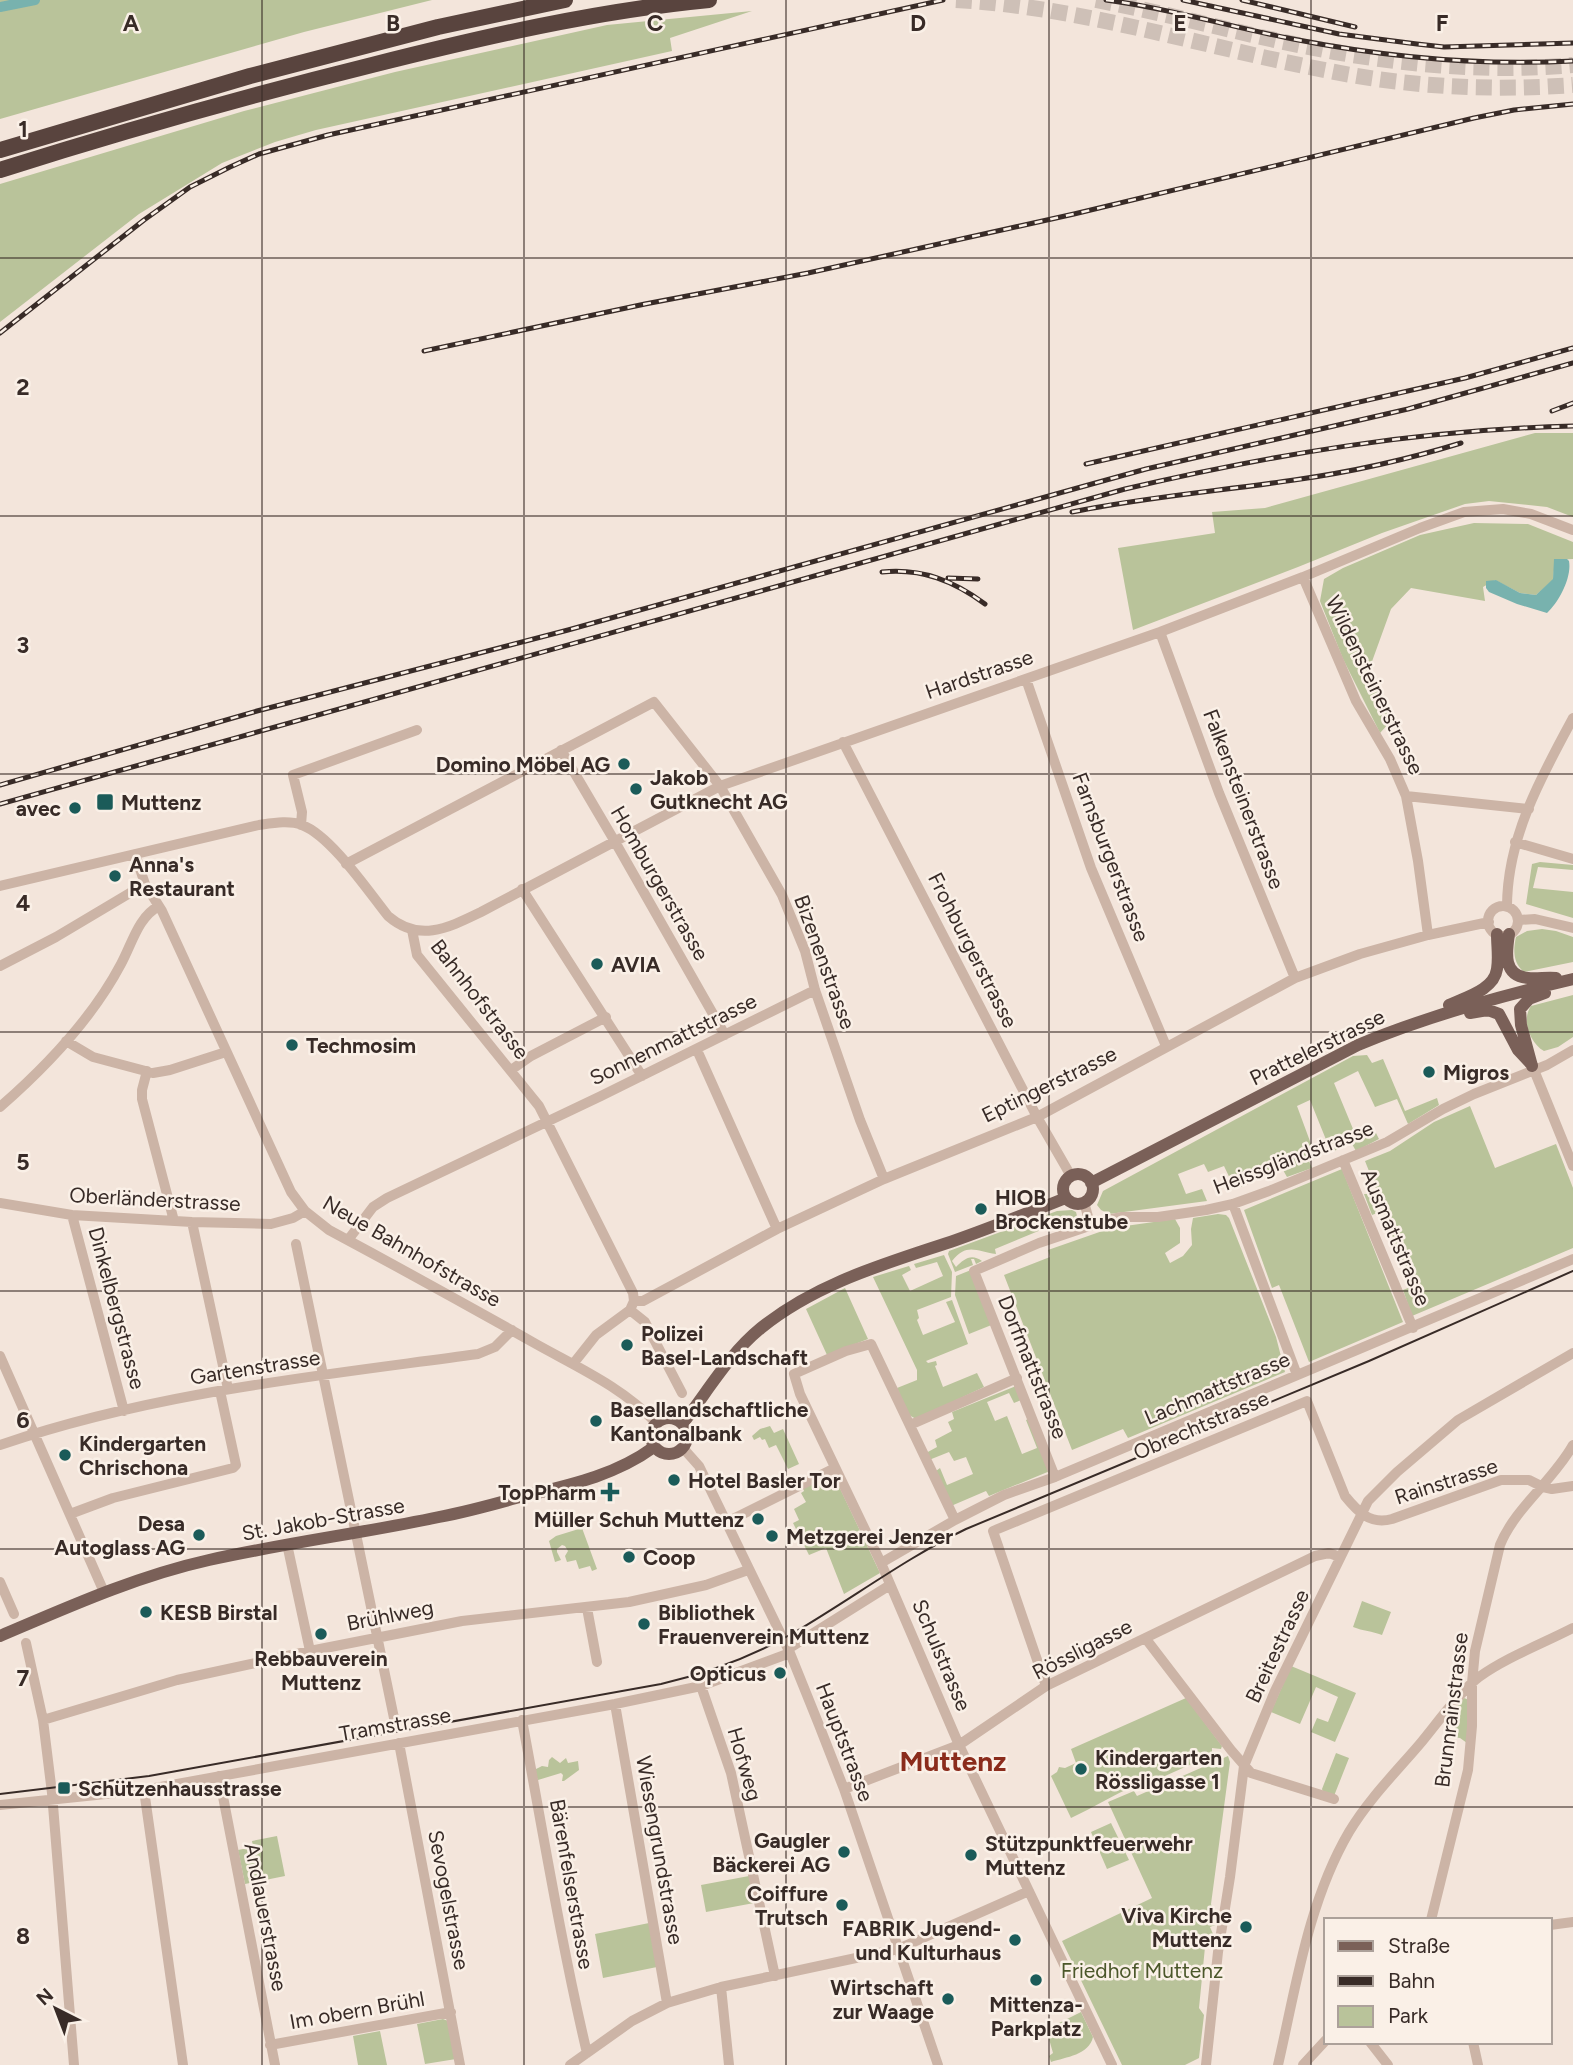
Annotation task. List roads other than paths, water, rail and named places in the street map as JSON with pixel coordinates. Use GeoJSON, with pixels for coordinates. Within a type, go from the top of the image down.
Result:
{"type":"FeatureCollection","features":[{"type":"Feature","properties":{"kind":"highway"},"geometry":{"type":"LineString","coordinates":[[0,150],[264,72],[438,27],[565,0]]}},
{"type":"Feature","properties":{"kind":"highway"},"geometry":{"type":"LineString","coordinates":[[0,170],[254,94],[428,51],[508,32],[618,11],[709,0]]}},
{"type":"Feature","properties":{"kind":"main road"},"geometry":{"type":"LineString","coordinates":[[1503,934],[1507,964],[1510,971],[1517,976],[1570,979]]}},
{"type":"Feature","properties":{"kind":"main road"},"geometry":{"type":"LineString","coordinates":[[1388,1032],[1488,985],[1497,971],[1503,934]]}},
{"type":"Feature","properties":{"kind":"main road"},"geometry":{"type":"LineString","coordinates":[[1533,1068],[1521,1025],[1520,1009],[1529,999],[1570,979]]}},
{"type":"Feature","properties":{"kind":"main road","name":"Prattelerstrasse"},"geometry":{"type":"LineString","coordinates":[[1091,1183],[1357,1045],[1388,1032],[1493,998],[1570,979]]}},
{"type":"Feature","properties":{"kind":"main road"},"geometry":{"type":"LineString","coordinates":[[1388,1032],[1488,1010],[1502,1017],[1518,1050],[1533,1068]]}},
{"type":"Feature","properties":{"kind":"main road"},"geometry":{"type":"LineString","coordinates":[[1071,1176],[1085,1176],[1091,1183],[1092,1192],[1084,1202],[1074,1203],[1066,1198],[1063,1185],[1071,1176]]}},
{"type":"Feature","properties":{"kind":"main road"},"geometry":{"type":"LineString","coordinates":[[683,1423],[735,1352],[761,1328],[821,1290],[854,1275],[1066,1198]]}},
{"type":"Feature","properties":{"kind":"main road"},"geometry":{"type":"LineString","coordinates":[[667,1418],[683,1423],[687,1438],[683,1448],[668,1454],[654,1447],[651,1432],[656,1423],[667,1418]]}},
{"type":"Feature","properties":{"kind":"main road","name":"St. Jakob-Strasse"},"geometry":{"type":"LineString","coordinates":[[0,1636],[104,1592],[170,1570],[287,1544],[441,1517],[584,1481],[617,1469],[654,1447]]}},
{"type":"Feature","properties":{"kind":"street","name":"Hardstrasse"},"geometry":{"type":"LineString","coordinates":[[412,930],[440,929],[455,924],[720,786],[1160,632],[1303,577],[1420,527],[1464,512],[1503,509],[1531,514],[1573,530]]}},
{"type":"Feature","properties":{"kind":"street","name":"Wildensteinerstrasse"},"geometry":{"type":"LineString","coordinates":[[1303,577],[1356,701],[1391,759],[1406,796],[1418,861],[1427,935]]}},
{"type":"Feature","properties":{"kind":"street","name":"Falkensteinerstrasse"},"geometry":{"type":"LineString","coordinates":[[1160,632],[1219,793],[1295,978]]}},
{"type":"Feature","properties":{"kind":"street","name":"Farnsburgerstrasse"},"geometry":{"type":"LineString","coordinates":[[1026,679],[1091,868],[1166,1046]]}},
{"type":"Feature","properties":{"kind":"street","name":"Bizenenstrasse"},"geometry":{"type":"LineString","coordinates":[[561,750],[654,702],[720,786],[782,895],[805,951],[815,990],[860,1120],[884,1179]]}},
{"type":"Feature","properties":{"kind":"street"},"geometry":{"type":"LineString","coordinates":[[1507,907],[1509,867],[1515,842],[1546,766],[1573,718]]}},
{"type":"Feature","properties":{"kind":"street"},"geometry":{"type":"LineString","coordinates":[[0,886],[259,825],[287,822],[301,825],[302,812],[293,775],[417,730]]}},
{"type":"Feature","properties":{"kind":"street","name":"Frohburgerstrasse"},"geometry":{"type":"LineString","coordinates":[[843,742],[1071,1176]]}},
{"type":"Feature","properties":{"kind":"street"},"geometry":{"type":"LineString","coordinates":[[346,864],[561,750]]}},
{"type":"Feature","properties":{"kind":"street","name":"Homburgerstrasse"},"geometry":{"type":"LineString","coordinates":[[561,750],[724,1035]]}},
{"type":"Feature","properties":{"kind":"street"},"geometry":{"type":"LineString","coordinates":[[1406,796],[1529,809]]}},
{"type":"Feature","properties":{"kind":"street","name":"Bahnhofstrasse"},"geometry":{"type":"LineString","coordinates":[[301,825],[325,841],[388,916],[412,930],[416,955],[535,1100],[633,1293],[632,1306],[645,1322],[681,1394]]}},
{"type":"Feature","properties":{"kind":"street"},"geometry":{"type":"LineString","coordinates":[[1515,842],[1573,859]]}},
{"type":"Feature","properties":{"kind":"street","name":"Neue Bahnhofstrasse"},"geometry":{"type":"LineString","coordinates":[[135,854],[145,884],[159,906],[291,1192],[305,1211],[318,1223],[618,1391],[656,1423]]}},
{"type":"Feature","properties":{"kind":"street"},"geometry":{"type":"LineString","coordinates":[[0,966],[56,937],[145,884]]}},
{"type":"Feature","properties":{"kind":"street"},"geometry":{"type":"LineString","coordinates":[[522,889],[642,1076]]}},
{"type":"Feature","properties":{"kind":"street"},"geometry":{"type":"LineString","coordinates":[[0,1107],[84,1021],[112,982],[144,919],[159,906]]}},
{"type":"Feature","properties":{"kind":"street"},"geometry":{"type":"LineString","coordinates":[[1507,907],[1514,911],[1518,920],[1516,929],[1503,934],[1491,929],[1489,922],[1494,910],[1507,907]]}},
{"type":"Feature","properties":{"kind":"street"},"geometry":{"type":"LineString","coordinates":[[1518,920],[1535,919],[1573,928]]}},
{"type":"Feature","properties":{"kind":"street","name":"Eptingerstrasse"},"geometry":{"type":"LineString","coordinates":[[632,1306],[778,1229],[884,1179],[1038,1116],[1295,978],[1360,954],[1427,935],[1489,922]]}},
{"type":"Feature","properties":{"kind":"street","name":"Sonnenmattstrasse"},"geometry":{"type":"LineString","coordinates":[[348,1240],[373,1207],[387,1198],[697,1050],[815,990]]}},
{"type":"Feature","properties":{"kind":"street"},"geometry":{"type":"LineString","coordinates":[[511,1070],[531,1056],[606,1017]]}},
{"type":"Feature","properties":{"kind":"street"},"geometry":{"type":"LineString","coordinates":[[66,1041],[93,1057],[148,1072],[160,1072],[226,1052]]}},
{"type":"Feature","properties":{"kind":"street"},"geometry":{"type":"LineString","coordinates":[[697,1050],[778,1229]]}},
{"type":"Feature","properties":{"kind":"street","name":"Heissgländstrasse"},"geometry":{"type":"LineString","coordinates":[[974,1270],[1090,1224],[1122,1217],[1158,1217],[1206,1210],[1269,1191],[1387,1142],[1474,1094],[1533,1068],[1547,1065],[1573,1050]]}},
{"type":"Feature","properties":{"kind":"street"},"geometry":{"type":"LineString","coordinates":[[1533,1068],[1573,1166]]}},
{"type":"Feature","properties":{"kind":"street"},"geometry":{"type":"LineString","coordinates":[[148,1072],[142,1099],[174,1221]]}},
{"type":"Feature","properties":{"kind":"street","name":"Ausmattstrasse"},"geometry":{"type":"LineString","coordinates":[[1343,1160],[1413,1328]]}},
{"type":"Feature","properties":{"kind":"street"},"geometry":{"type":"LineString","coordinates":[[1084,1202],[1090,1224]]}},
{"type":"Feature","properties":{"kind":"street","name":"Oberländerstrasse"},"geometry":{"type":"LineString","coordinates":[[0,1203],[72,1215],[192,1222],[271,1224],[293,1218],[305,1211]]}},
{"type":"Feature","properties":{"kind":"street"},"geometry":{"type":"LineString","coordinates":[[1233,1204],[1297,1375]]}},
{"type":"Feature","properties":{"kind":"street","name":"Dinkelbergstrasse"},"geometry":{"type":"LineString","coordinates":[[72,1215],[124,1411]]}},
{"type":"Feature","properties":{"kind":"street"},"geometry":{"type":"LineString","coordinates":[[69,1514],[113,1498],[233,1468],[236,1465],[192,1222]]}},
{"type":"Feature","properties":{"kind":"street"},"geometry":{"type":"LineString","coordinates":[[296,1244],[394,1718]]}},
{"type":"Feature","properties":{"kind":"street","name":"Lachmattstrasse"},"geometry":{"type":"LineString","coordinates":[[881,1563],[955,1520],[1004,1496],[1413,1328],[1573,1259]]}},
{"type":"Feature","properties":{"kind":"street","name":"Dorfmattstrasse"},"geometry":{"type":"LineString","coordinates":[[974,1270],[1055,1477]]}},
{"type":"Feature","properties":{"kind":"street"},"geometry":{"type":"LineString","coordinates":[[573,1364],[596,1335],[632,1306]]}},
{"type":"Feature","properties":{"kind":"street","name":"Gartenstrasse"},"geometry":{"type":"LineString","coordinates":[[0,1445],[34,1433],[224,1390],[478,1354],[495,1347],[512,1331]]}},
{"type":"Feature","properties":{"kind":"street","name":"Schulstrasse"},"geometry":{"type":"LineString","coordinates":[[910,1425],[871,1344],[846,1351],[794,1374],[800,1394],[881,1563],[960,1745],[1112,2065]]}},
{"type":"Feature","properties":{"kind":"street","name":"Breitestrasse"},"geometry":{"type":"LineString","coordinates":[[1206,2065],[1244,1766],[1275,1691],[1368,1501],[1397,1472],[1458,1420],[1573,1353]]}},
{"type":"Feature","properties":{"kind":"street"},"geometry":{"type":"LineString","coordinates":[[0,1356],[104,1592]]}},
{"type":"Feature","properties":{"kind":"street"},"geometry":{"type":"LineString","coordinates":[[955,1520],[910,1425],[1017,1378]]}},
{"type":"Feature","properties":{"kind":"street","name":"Obrechtstrasse"},"geometry":{"type":"LineString","coordinates":[[1046,1686],[993,1531],[1307,1401],[1345,1496],[1362,1513]]}},
{"type":"Feature","properties":{"kind":"street","name":"Brunnrainstrasse"},"geometry":{"type":"LineString","coordinates":[[1431,1918],[1468,1770],[1475,1651],[1500,1545],[1505,1533],[1573,1445]]}},
{"type":"Feature","properties":{"kind":"street","name":"Hauptstrasse"},"geometry":{"type":"LineString","coordinates":[[683,1448],[699,1466],[789,1651],[844,1789],[938,2065]]}},
{"type":"Feature","properties":{"kind":"street"},"geometry":{"type":"LineString","coordinates":[[727,1522],[835,1468]]}},
{"type":"Feature","properties":{"kind":"street","name":"Rainstrasse"},"geometry":{"type":"LineString","coordinates":[[1362,1513],[1373,1521],[1382,1522],[1501,1480],[1529,1480],[1552,1489],[1573,1486]]}},
{"type":"Feature","properties":{"kind":"street"},"geometry":{"type":"LineString","coordinates":[[287,1544],[310,1651]]}},
{"type":"Feature","properties":{"kind":"street","name":"Rössligasse"},"geometry":{"type":"LineString","coordinates":[[844,1789],[960,1745],[1046,1686],[1315,1556],[1329,1553],[1340,1557]]}},
{"type":"Feature","properties":{"kind":"street","name":"Brühlweg"},"geometry":{"type":"LineString","coordinates":[[43,1720],[177,1680],[310,1651],[462,1621],[629,1602],[706,1585],[748,1570]]}},
{"type":"Feature","properties":{"kind":"street"},"geometry":{"type":"LineString","coordinates":[[0,1582],[14,1614]]}},
{"type":"Feature","properties":{"kind":"street","name":"Tramstrasse"},"geometry":{"type":"LineString","coordinates":[[0,1805],[144,1790],[701,1686],[789,1651],[890,1585]]}},
{"type":"Feature","properties":{"kind":"street"},"geometry":{"type":"LineString","coordinates":[[587,1608],[597,1662]]}},
{"type":"Feature","properties":{"kind":"street"},"geometry":{"type":"LineString","coordinates":[[1278,2065],[1307,1942],[1329,1871],[1365,1809],[1472,1683],[1498,1666],[1573,1628]]}},
{"type":"Feature","properties":{"kind":"street"},"geometry":{"type":"LineString","coordinates":[[1146,1639],[1251,1773],[1334,1799]]}},
{"type":"Feature","properties":{"kind":"street"},"geometry":{"type":"LineString","coordinates":[[26,1643],[43,1720],[74,2065]]}},
{"type":"Feature","properties":{"kind":"street","name":"Hofweg"},"geometry":{"type":"LineString","coordinates":[[701,1686],[731,1773],[775,1976]]}},
{"type":"Feature","properties":{"kind":"street","name":"Wiesengrundstrasse"},"geometry":{"type":"LineString","coordinates":[[615,1704],[667,2003]]}},
{"type":"Feature","properties":{"kind":"street","name":"Bärenfelserstrasse"},"geometry":{"type":"LineString","coordinates":[[522,1720],[552,1890],[587,2053]]}},
{"type":"Feature","properties":{"kind":"street","name":"Sevogelstrasse"},"geometry":{"type":"LineString","coordinates":[[399,1743],[460,2065]]}},
{"type":"Feature","properties":{"kind":"street","name":"Andlauerstrasse"},"geometry":{"type":"LineString","coordinates":[[219,1776],[275,2065]]}},
{"type":"Feature","properties":{"kind":"street"},"geometry":{"type":"LineString","coordinates":[[144,1790],[183,2065]]}},
{"type":"Feature","properties":{"kind":"street"},"geometry":{"type":"LineString","coordinates":[[570,2065],[632,2021],[667,2003],[721,1987],[898,1949],[1029,1892]]}},
{"type":"Feature","properties":{"kind":"street"},"geometry":{"type":"LineString","coordinates":[[1552,1925],[1573,1922]]}},
{"type":"Feature","properties":{"kind":"street"},"geometry":{"type":"LineString","coordinates":[[721,1987],[729,2065]]}},
{"type":"Feature","properties":{"kind":"street","name":"Im obern Brühl"},"geometry":{"type":"LineString","coordinates":[[270,2045],[451,2012]]}},
{"type":"Feature","properties":{"kind":"street"},"geometry":{"type":"LineString","coordinates":[[1303,2065],[1324,2042]]}},
{"type":"Feature","properties":{"kind":"street"},"geometry":{"type":"LineString","coordinates":[[1372,2044],[1388,2065]]}},
{"type":"Feature","properties":{"kind":"street"},"geometry":{"type":"LineString","coordinates":[[1473,2044],[1478,2065]]}},
{"type":"Feature","properties":{"kind":"water"},"geometry":{"type":"Polygon","coordinates":[[[1554,559],[1569,561],[1569,574],[1560,596],[1547,613],[1517,604],[1489,592],[1486,588],[1486,581],[1496,580],[1520,593],[1536,595],[1553,579],[1554,559]]]}},
{"type":"Feature","properties":{"kind":"waterway"},"geometry":{"type":"LineString","coordinates":[[0,7],[35,0]]}},
{"type":"Feature","properties":{"kind":"tunnel"},"geometry":{"type":"LineString","coordinates":[[956,0],[1003,4],[1097,19],[1284,62],[1390,81],[1512,88],[1573,85]]}},
{"type":"Feature","properties":{"kind":"tunnel"},"geometry":{"type":"LineString","coordinates":[[1096,0],[1364,57],[1484,68],[1573,65]]}},
{"type":"Feature","properties":{"kind":"tram line"},"geometry":{"type":"LineString","coordinates":[[0,1794],[149,1776],[661,1684],[696,1675],[779,1641],[966,1529],[1369,1361],[1573,1271]]}},
{"type":"Feature","properties":{"kind":"railway"},"geometry":{"type":"LineString","coordinates":[[0,333],[190,187],[259,154],[328,135],[943,0]]}},
{"type":"Feature","properties":{"kind":"railway"},"geometry":{"type":"LineString","coordinates":[[1106,0],[1362,51],[1467,61],[1573,61]]}},
{"type":"Feature","properties":{"kind":"railway"},"geometry":{"type":"LineString","coordinates":[[1183,0],[1339,34],[1444,47],[1573,43]]}},
{"type":"Feature","properties":{"kind":"railway"},"geometry":{"type":"LineString","coordinates":[[1242,0],[1355,27]]}},
{"type":"Feature","properties":{"kind":"railway"},"geometry":{"type":"LineString","coordinates":[[424,351],[808,273],[1074,214],[1474,118],[1514,110],[1573,104]]}},
{"type":"Feature","properties":{"kind":"railway"},"geometry":{"type":"LineString","coordinates":[[1086,464],[1465,378],[1573,348]]}},
{"type":"Feature","properties":{"kind":"railway"},"geometry":{"type":"LineString","coordinates":[[0,785],[257,711],[568,630],[1146,469],[1408,409],[1573,363]]}},
{"type":"Feature","properties":{"kind":"railway"},"geometry":{"type":"LineString","coordinates":[[1552,411],[1573,403]]}},
{"type":"Feature","properties":{"kind":"railway"},"geometry":{"type":"LineString","coordinates":[[0,804],[1125,489],[1236,465],[1403,438],[1573,426]]}},
{"type":"Feature","properties":{"kind":"railway"},"geometry":{"type":"LineString","coordinates":[[1072,512],[1336,473],[1461,443]]}},
{"type":"Feature","properties":{"kind":"railway"},"geometry":{"type":"LineString","coordinates":[[882,572],[911,572],[937,578],[985,604]]}},
{"type":"Feature","properties":{"kind":"railway"},"geometry":{"type":"LineString","coordinates":[[948,578],[978,579]]}},
{"type":"Feature","properties":{"kind":"place","name":"Domino Möbel AG"},"geometry":{"type":"Point","coordinates":[624,764]}},
{"type":"Feature","properties":{"kind":"place","name":"Jakob Gutknecht AG"},"geometry":{"type":"Point","coordinates":[636,789]}},
{"type":"Feature","properties":{"kind":"place","name":"Muttenz"},"geometry":{"type":"Point","coordinates":[105,802]}},
{"type":"Feature","properties":{"kind":"place","name":"avec"},"geometry":{"type":"Point","coordinates":[75,808]}},
{"type":"Feature","properties":{"kind":"place","name":"Anna's Restaurant"},"geometry":{"type":"Point","coordinates":[115,876]}},
{"type":"Feature","properties":{"kind":"place","name":"AVIA"},"geometry":{"type":"Point","coordinates":[597,964]}},
{"type":"Feature","properties":{"kind":"place","name":"Techmosim"},"geometry":{"type":"Point","coordinates":[292,1045]}},
{"type":"Feature","properties":{"kind":"place","name":"Migros"},"geometry":{"type":"Point","coordinates":[1429,1072]}},
{"type":"Feature","properties":{"kind":"place","name":"HIOB Brockenstube"},"geometry":{"type":"Point","coordinates":[981,1209]}},
{"type":"Feature","properties":{"kind":"place","name":"Polizei Basel-Landschaft"},"geometry":{"type":"Point","coordinates":[627,1345]}},
{"type":"Feature","properties":{"kind":"place","name":"Basellandschaftliche Kantonalbank"},"geometry":{"type":"Point","coordinates":[596,1421]}},
{"type":"Feature","properties":{"kind":"place","name":"Kindergarten Chrischona"},"geometry":{"type":"Point","coordinates":[65,1455]}},
{"type":"Feature","properties":{"kind":"place","name":"Hotel Basler Tor"},"geometry":{"type":"Point","coordinates":[674,1480]}},
{"type":"Feature","properties":{"kind":"place","name":"TopPharm"},"geometry":{"type":"Point","coordinates":[610,1492]}},
{"type":"Feature","properties":{"kind":"place","name":"Müller Schuh Muttenz"},"geometry":{"type":"Point","coordinates":[758,1519]}},
{"type":"Feature","properties":{"kind":"place","name":"Desa Autoglass AG"},"geometry":{"type":"Point","coordinates":[199,1535]}},
{"type":"Feature","properties":{"kind":"place","name":"Metzgerei Jenzer"},"geometry":{"type":"Point","coordinates":[772,1536]}},
{"type":"Feature","properties":{"kind":"place","name":"Coop"},"geometry":{"type":"Point","coordinates":[629,1557]}},
{"type":"Feature","properties":{"kind":"place","name":"KESB Birstal"},"geometry":{"type":"Point","coordinates":[146,1612]}},
{"type":"Feature","properties":{"kind":"place","name":"Bibliothek Frauenverein Muttenz"},"geometry":{"type":"Point","coordinates":[644,1624]}},
{"type":"Feature","properties":{"kind":"place","name":"Rebbauverein Muttenz"},"geometry":{"type":"Point","coordinates":[321,1634]}},
{"type":"Feature","properties":{"kind":"place","name":"Opticus"},"geometry":{"type":"Point","coordinates":[780,1673]}},
{"type":"Feature","properties":{"kind":"place","name":"Kindergarten Rössligasse 1"},"geometry":{"type":"Point","coordinates":[1081,1769]}},
{"type":"Feature","properties":{"kind":"place","name":"Schützenhausstrasse"},"geometry":{"type":"Point","coordinates":[64,1788]}},
{"type":"Feature","properties":{"kind":"place","name":"Gaugler Bäckerei AG"},"geometry":{"type":"Point","coordinates":[844,1852]}},
{"type":"Feature","properties":{"kind":"place","name":"Stützpunktfeuerwehr Muttenz"},"geometry":{"type":"Point","coordinates":[971,1855]}},
{"type":"Feature","properties":{"kind":"place","name":"Coiffure Trutsch"},"geometry":{"type":"Point","coordinates":[842,1905]}},
{"type":"Feature","properties":{"kind":"place","name":"Viva Kirche Muttenz"},"geometry":{"type":"Point","coordinates":[1246,1927]}},
{"type":"Feature","properties":{"kind":"place","name":"FABRIK Jugend- und Kulturhaus"},"geometry":{"type":"Point","coordinates":[1015,1940]}},
{"type":"Feature","properties":{"kind":"place","name":"Mittenza- Parkplatz"},"geometry":{"type":"Point","coordinates":[1036,1980]}},
{"type":"Feature","properties":{"kind":"place","name":"Wirtschaft zur Waage"},"geometry":{"type":"Point","coordinates":[948,1999]}},
{"type":"Feature","properties":{"kind":"district","name":"Muttenz"},"geometry":{"type":"Point","coordinates":[953,1761]}},
{"type":"Feature","properties":{"kind":"park label","name":"Friedhof Muttenz"},"geometry":{"type":"Point","coordinates":[1142,1970]}}]}
